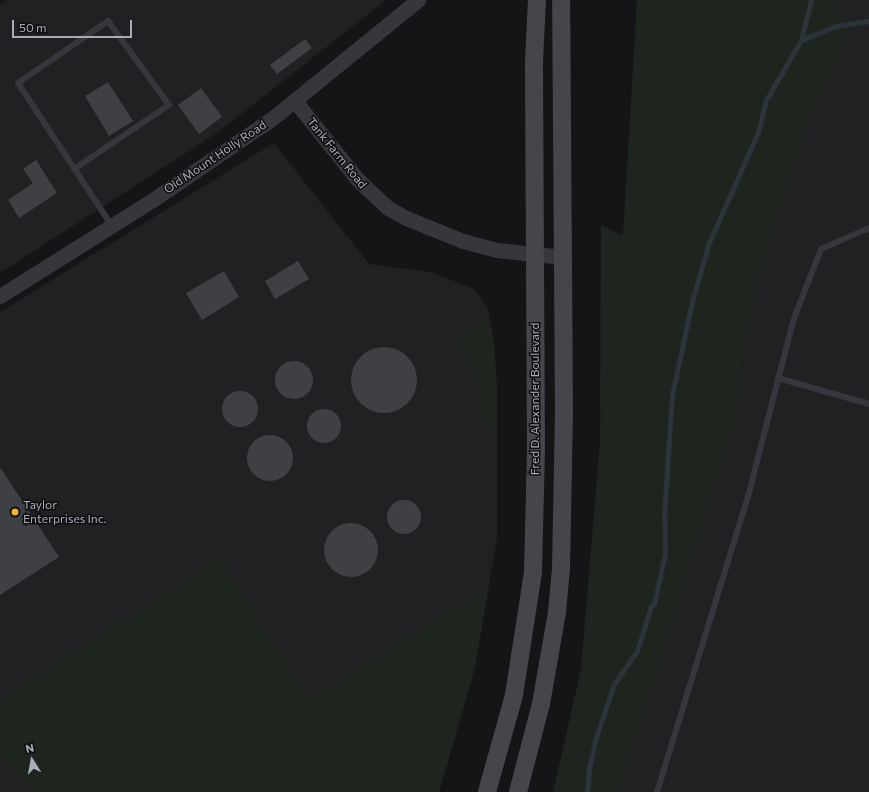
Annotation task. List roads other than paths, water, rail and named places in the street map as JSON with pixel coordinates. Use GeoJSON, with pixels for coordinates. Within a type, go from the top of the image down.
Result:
{"type":"FeatureCollection","features":[{"type":"Feature","properties":{"kind":"main road","name":"Fred D. Alexander Boulevard"},"geometry":{"type":"LineString","coordinates":[[487,792],[514,695],[533,572],[536,452],[534,255],[536,0]]}},
{"type":"Feature","properties":{"kind":"main road"},"geometry":{"type":"LineString","coordinates":[[518,792],[541,704],[557,612],[563,520],[561,0]]}},
{"type":"Feature","properties":{"kind":"street","name":"Old Mount Holly Road"},"geometry":{"type":"LineString","coordinates":[[0,296],[112,226],[295,100],[418,0]]}},
{"type":"Feature","properties":{"kind":"street","name":"Tank Farm Road"},"geometry":{"type":"LineString","coordinates":[[295,100],[357,179],[388,208],[422,226],[462,241],[497,250],[563,257]]}},
{"type":"Feature","properties":{"kind":"lane"},"geometry":{"type":"LineString","coordinates":[[74,169],[169,105],[108,21],[18,83],[74,169],[112,226]]}},
{"type":"Feature","properties":{"kind":"lane"},"geometry":{"type":"LineString","coordinates":[[657,792],[750,488],[793,321],[821,249],[869,228]]}},
{"type":"Feature","properties":{"kind":"lane"},"geometry":{"type":"LineString","coordinates":[[778,378],[869,404]]}},
{"type":"Feature","properties":{"kind":"waterway"},"geometry":{"type":"LineString","coordinates":[[587,792],[589,768],[597,734],[614,684],[637,651],[651,606],[654,604],[665,554],[664,515],[672,395],[692,302],[708,245],[758,132],[766,100],[801,40],[811,0]]}},
{"type":"Feature","properties":{"kind":"waterway"},"geometry":{"type":"LineString","coordinates":[[801,40],[836,26],[869,21]]}},
{"type":"Feature","properties":{"kind":"place","name":"Taylor Enterprises Inc."},"geometry":{"type":"Point","coordinates":[15,512]}}]}
